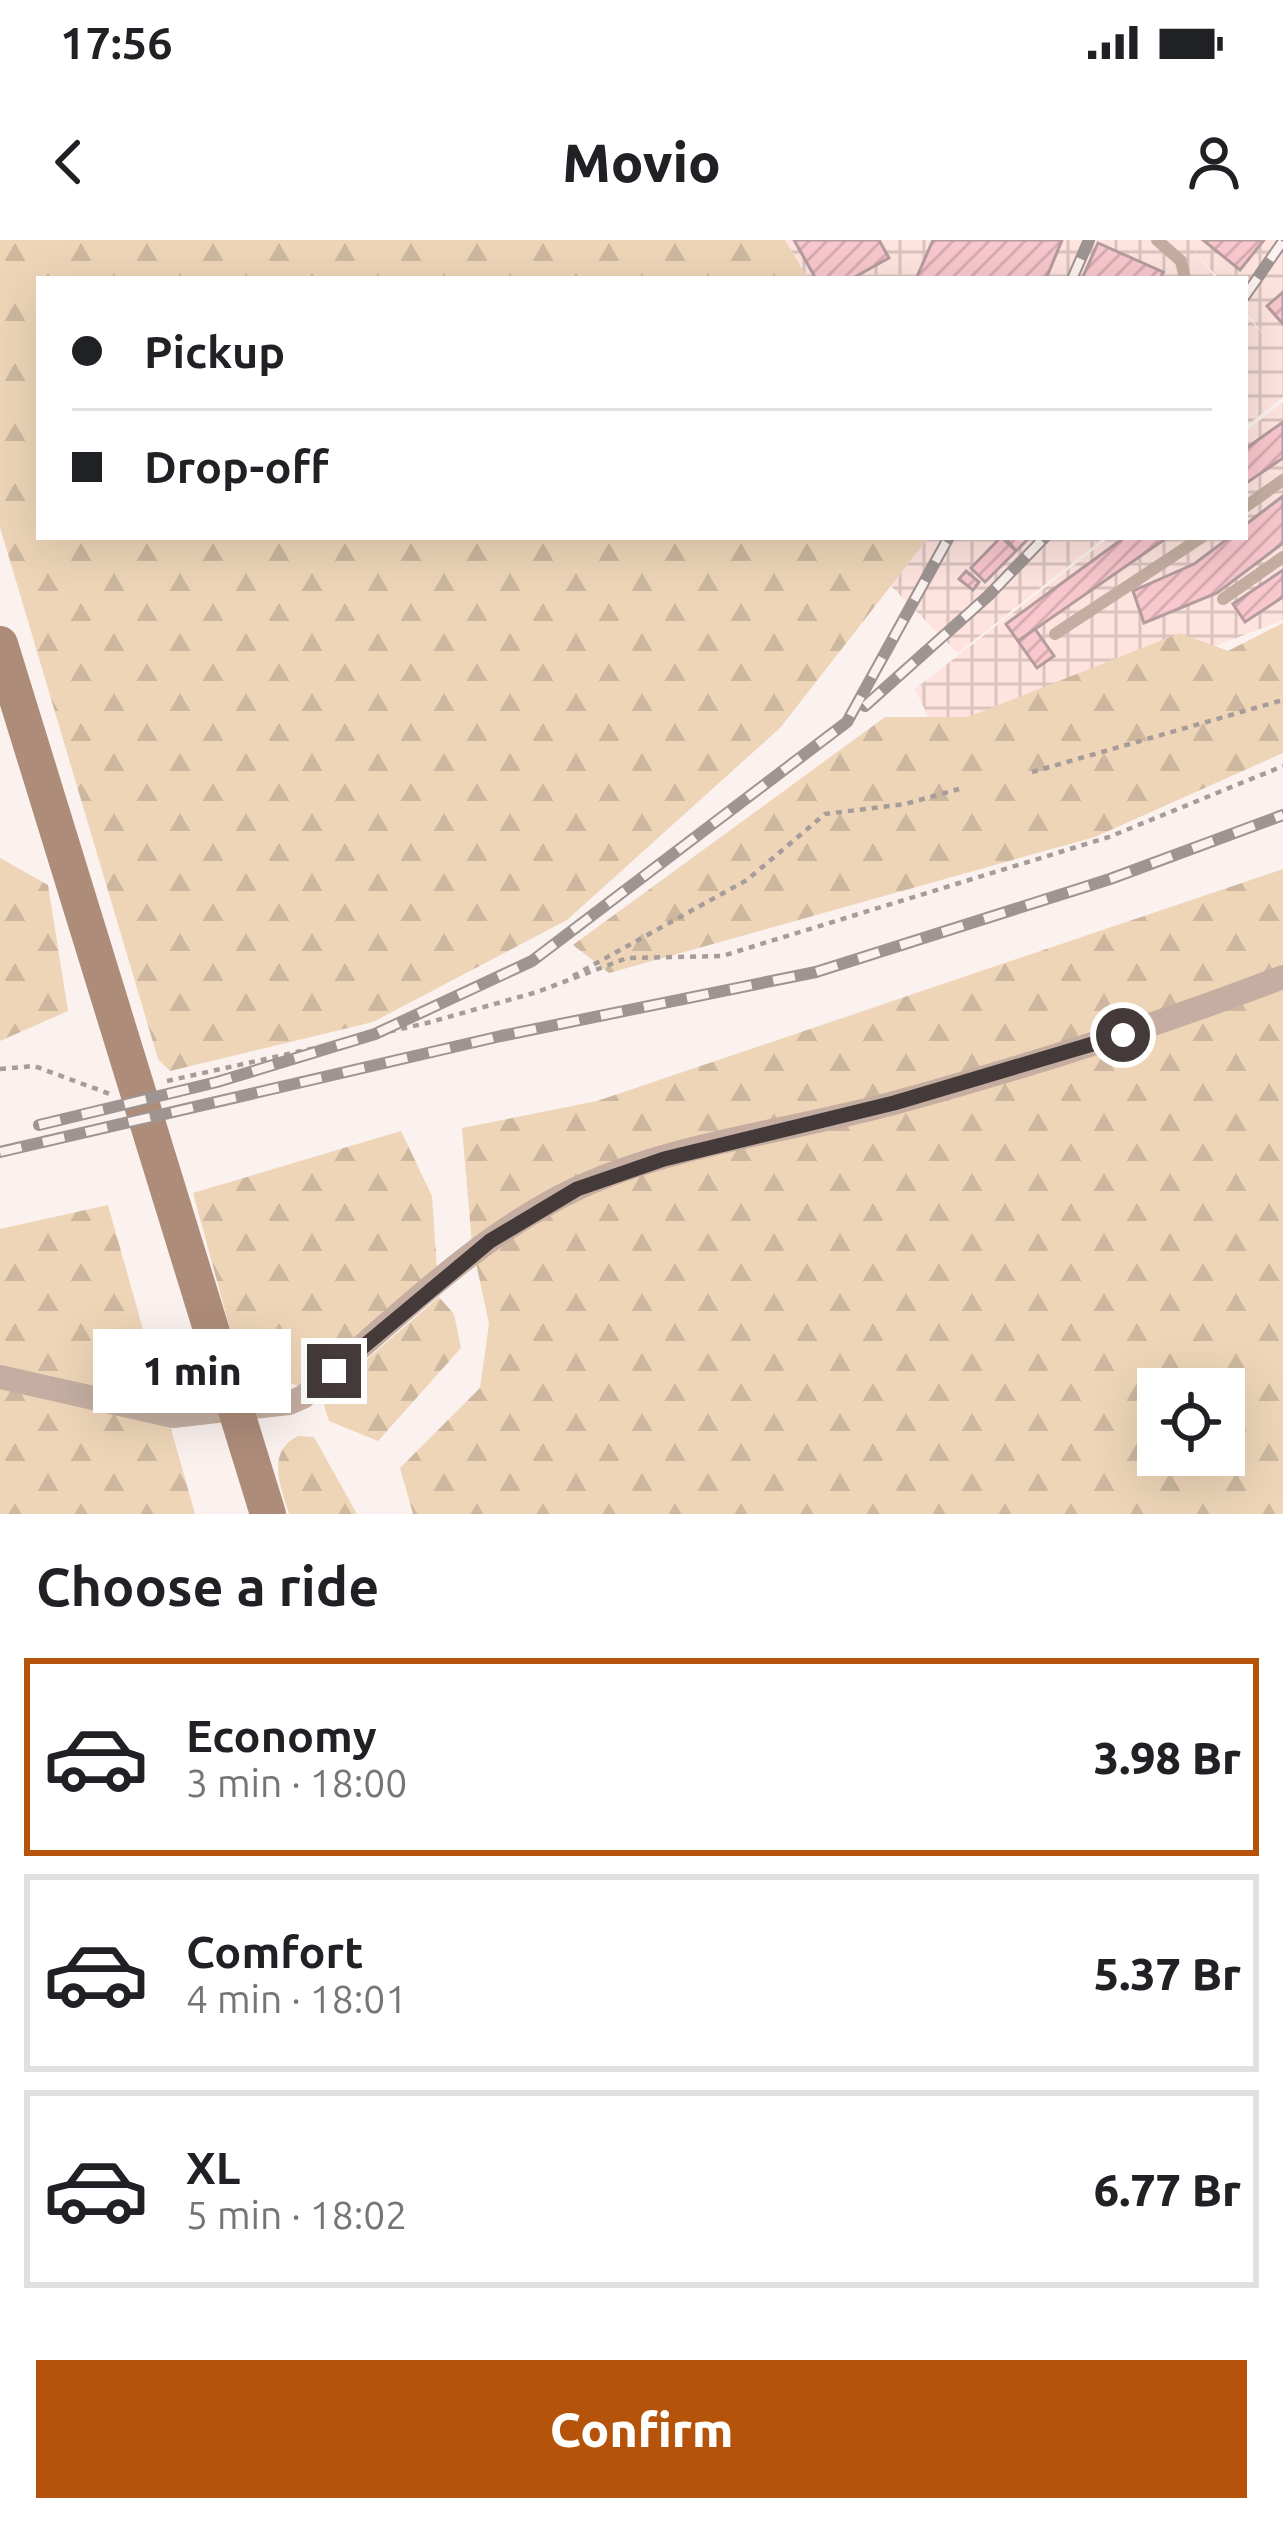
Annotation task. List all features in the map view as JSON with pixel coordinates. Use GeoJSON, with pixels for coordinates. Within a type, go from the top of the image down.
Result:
{"type":"FeatureCollection","features":[{"type":"Feature","properties":{"kind":"main road"},"geometry":{"type":"LineString","coordinates":[[0,644],[268,1514]]}},
{"type":"Feature","properties":{"kind":"street"},"geometry":{"type":"LineString","coordinates":[[0,1377],[173,1416],[304,1397],[490,1241],[577,1189],[664,1159],[894,1103],[1100,1042],[1283,977]]}},
{"type":"Feature","properties":{"kind":"lane"},"geometry":{"type":"LineString","coordinates":[[1157,240],[1180,261],[1184,276]]}},
{"type":"Feature","properties":{"kind":"lane"},"geometry":{"type":"LineString","coordinates":[[1248,505],[1283,480]]}},
{"type":"Feature","properties":{"kind":"lane"},"geometry":{"type":"LineString","coordinates":[[1055,634],[1197,540]]}},
{"type":"Feature","properties":{"kind":"lane"},"geometry":{"type":"LineString","coordinates":[[1223,599],[1283,556]]}},
{"type":"Feature","properties":{"kind":"path"},"geometry":{"type":"LineString","coordinates":[[1032,772],[1283,700]]}},
{"type":"Feature","properties":{"kind":"path"},"geometry":{"type":"LineString","coordinates":[[326,1043],[427,1023],[562,983],[627,958],[722,956],[823,927],[1109,837],[1283,766]]}},
{"type":"Feature","properties":{"kind":"path"},"geometry":{"type":"LineString","coordinates":[[562,983],[747,880],[826,814],[905,804],[959,789]]}},
{"type":"Feature","properties":{"kind":"shaded area"},"geometry":{"type":"Polygon","coordinates":[[[785,240],[1283,240],[1283,397],[1248,425],[1248,317],[1265,336],[1248,314],[1248,276],[1216,276],[1192,248],[1214,276],[806,276],[785,240]]]}},
{"type":"Feature","properties":{"kind":"shaded area"},"geometry":{"type":"Polygon","coordinates":[[[1283,402],[1283,620],[944,750],[915,689],[1106,540],[1248,540],[1248,430],[1283,402]]]}},
{"type":"Feature","properties":{"kind":"shaded area"},"geometry":{"type":"Polygon","coordinates":[[[927,540],[1101,540],[958,653],[891,586],[927,540]]]}},
{"type":"Feature","properties":{"kind":"green space"},"geometry":{"type":"Polygon","coordinates":[[[0,240],[785,240],[806,276],[36,276],[36,540],[927,540],[780,728],[567,920],[373,1022],[170,1071],[158,1059],[0,527],[0,240]]]}},
{"type":"Feature","properties":{"kind":"green space"},"geometry":{"type":"Polygon","coordinates":[[[1283,623],[1283,753],[1095,837],[609,973],[573,945],[885,717],[968,717],[1180,633],[1228,651],[1283,623]]]}},
{"type":"Feature","properties":{"kind":"green space"},"geometry":{"type":"Polygon","coordinates":[[[0,858],[48,885],[68,1011],[0,1041],[0,858]]]}},
{"type":"Feature","properties":{"kind":"green space"},"geometry":{"type":"Polygon","coordinates":[[[1283,869],[1283,1514],[413,1514],[400,1468],[480,1388],[489,1324],[472,1244],[462,1128],[597,1101],[1283,869]]]}},
{"type":"Feature","properties":{"kind":"green space"},"geometry":{"type":"Polygon","coordinates":[[[401,1131],[432,1196],[437,1269],[298,1386],[239,1362],[193,1193],[401,1131]]]}},
{"type":"Feature","properties":{"kind":"green space"},"geometry":{"type":"Polygon","coordinates":[[[108,1205],[195,1514],[0,1514],[0,1229],[108,1205]]]}},
{"type":"Feature","properties":{"kind":"green space"},"geometry":{"type":"Polygon","coordinates":[[[439,1297],[454,1314],[461,1348],[378,1441],[329,1421],[322,1398],[439,1297]]]}},
{"type":"Feature","properties":{"kind":"green space"},"geometry":{"type":"Polygon","coordinates":[[[298,1436],[314,1437],[357,1514],[289,1514],[279,1481],[279,1460],[298,1436]]]}},
{"type":"Feature","properties":{"kind":"building"},"geometry":{"type":"Polygon","coordinates":[[[794,240],[879,240],[889,258],[856,276],[814,276],[794,240]]]}},
{"type":"Feature","properties":{"kind":"building"},"geometry":{"type":"Polygon","coordinates":[[[933,240],[1062,240],[1047,276],[917,276],[933,240]]]}},
{"type":"Feature","properties":{"kind":"building"},"geometry":{"type":"Polygon","coordinates":[[[1203,240],[1264,240],[1240,270],[1203,240]]]}},
{"type":"Feature","properties":{"kind":"building"},"geometry":{"type":"Polygon","coordinates":[[[1098,243],[1163,272],[1161,276],[1083,276],[1098,243]]]}},
{"type":"Feature","properties":{"kind":"building"},"geometry":{"type":"Polygon","coordinates":[[[1283,292],[1283,324],[1267,306],[1283,292]]]}},
{"type":"Feature","properties":{"kind":"building"},"geometry":{"type":"Polygon","coordinates":[[[1283,422],[1283,458],[1248,482],[1248,447],[1283,422]]]}},
{"type":"Feature","properties":{"kind":"building"},"geometry":{"type":"Polygon","coordinates":[[[1283,496],[1283,543],[1217,593],[1144,623],[1133,591],[1194,564],[1226,540],[1248,540],[1248,523],[1283,496]]]}},
{"type":"Feature","properties":{"kind":"building"},"geometry":{"type":"Polygon","coordinates":[[[998,540],[1016,551],[985,582],[971,568],[998,540]]]}},
{"type":"Feature","properties":{"kind":"building"},"geometry":{"type":"Polygon","coordinates":[[[1007,540],[1027,540],[1016,551],[1007,540]]]}},
{"type":"Feature","properties":{"kind":"building"},"geometry":{"type":"Polygon","coordinates":[[[1121,540],[1164,540],[1018,641],[1006,624],[1121,540]]]}},
{"type":"Feature","properties":{"kind":"building"},"geometry":{"type":"Polygon","coordinates":[[[1283,570],[1283,597],[1245,622],[1233,604],[1283,570]]]}},
{"type":"Feature","properties":{"kind":"building"},"geometry":{"type":"Polygon","coordinates":[[[966,571],[979,582],[973,590],[959,579],[966,571]]]}},
{"type":"Feature","properties":{"kind":"building"},"geometry":{"type":"Polygon","coordinates":[[[1035,629],[1054,656],[1037,668],[1018,641],[1035,629]]]}},
{"type":"Feature","properties":{"kind":"railway"},"geometry":{"type":"LineString","coordinates":[[1073,276],[1089,240]]}},
{"type":"Feature","properties":{"kind":"railway"},"geometry":{"type":"LineString","coordinates":[[1248,292],[1283,241]]}},
{"type":"Feature","properties":{"kind":"railway"},"geometry":{"type":"LineString","coordinates":[[39,1125],[217,1082],[375,1034],[532,961],[847,722],[947,540]]}},
{"type":"Feature","properties":{"kind":"railway"},"geometry":{"type":"LineString","coordinates":[[865,706],[988,596],[1042,540]]}},
{"type":"Feature","properties":{"kind":"railway"},"geometry":{"type":"LineString","coordinates":[[0,1152],[501,1036],[816,972],[1110,879],[1283,815]]}},
{"type":"Feature","properties":{"kind":"route"},"geometry":{"type":"LineString","coordinates":[[334,1371],[490,1241],[577,1189],[664,1159],[894,1103],[1123,1035]]}}]}
